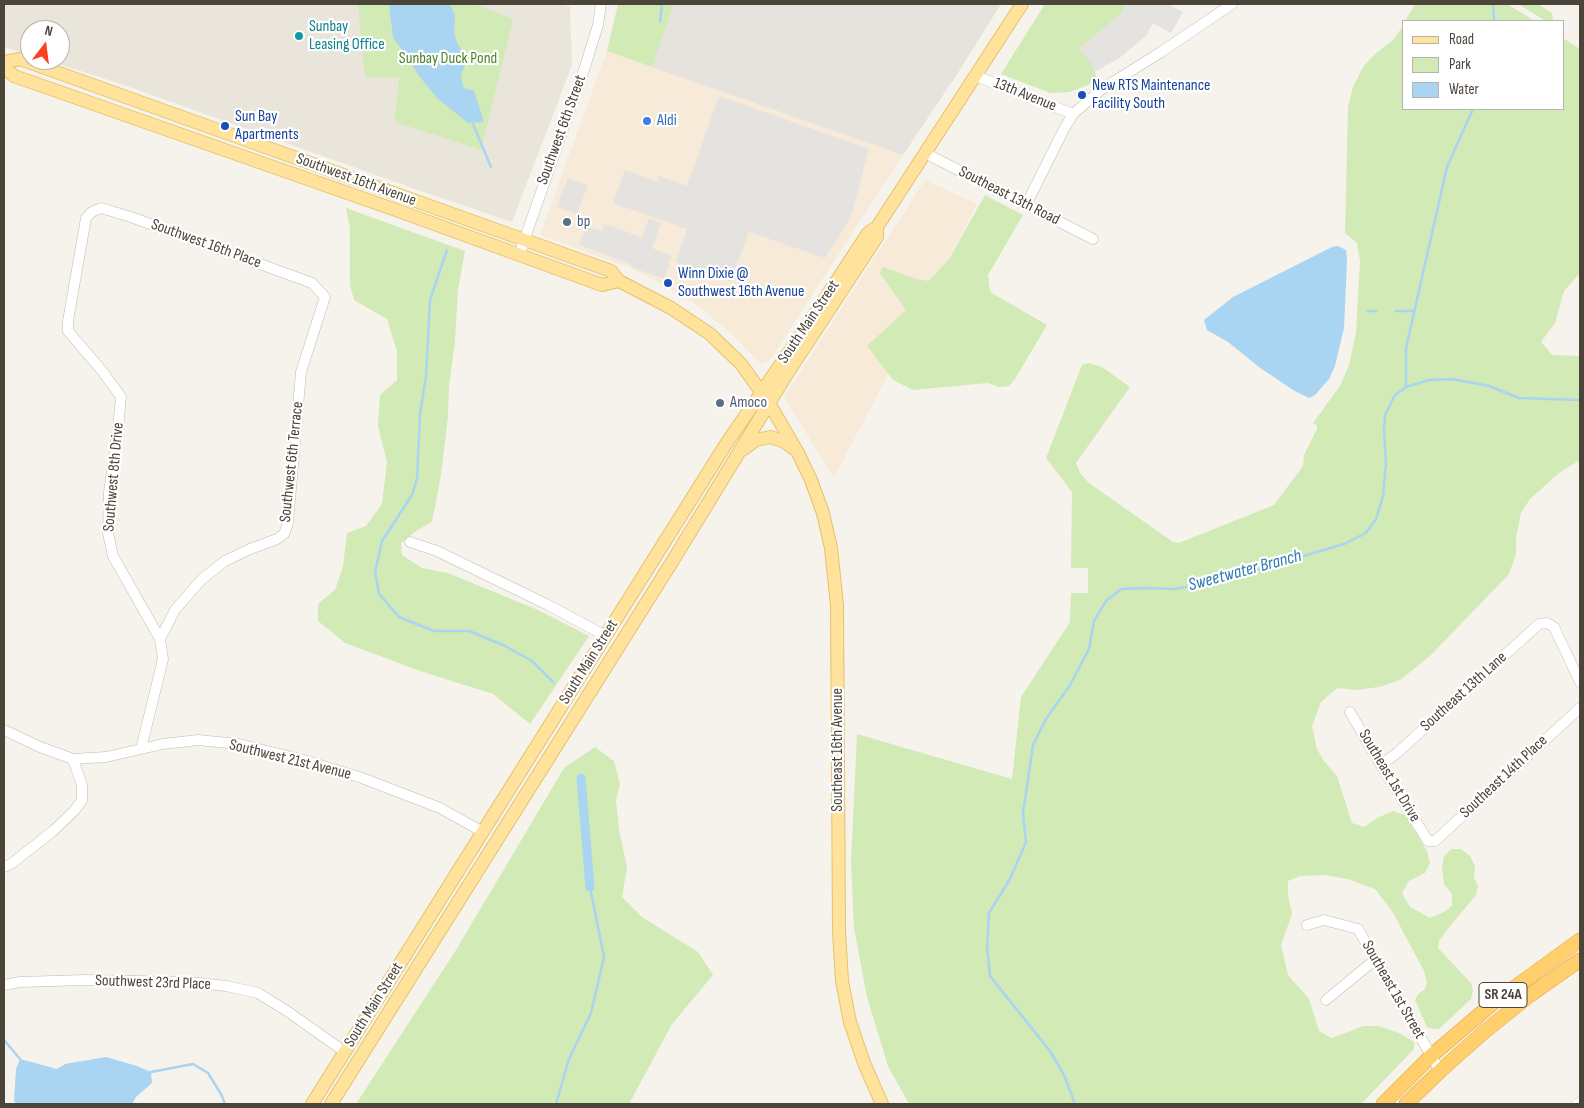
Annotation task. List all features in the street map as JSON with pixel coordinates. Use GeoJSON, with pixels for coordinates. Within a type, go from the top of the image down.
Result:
{"type":"FeatureCollection","features":[{"type":"Feature","properties":{"kind":"highway","name":"SR 24A"},"geometry":{"type":"LineString","coordinates":[[1383,1104],[1431,1056],[1520,982],[1580,940]]}},
{"type":"Feature","properties":{"kind":"highway","name":"SR 24A"},"geometry":{"type":"LineString","coordinates":[[1406,1104],[1484,1032],[1530,995],[1580,960]]}},
{"type":"Feature","properties":{"kind":"highway"},"geometry":{"type":"LineString","coordinates":[[1520,982],[1530,995]]}},
{"type":"Feature","properties":{"kind":"main road","name":"South Main Street"},"geometry":{"type":"LineString","coordinates":[[331,1104],[672,562],[769,403],[876,237],[877,227],[1022,4]]}},
{"type":"Feature","properties":{"kind":"main road","name":"Southwest 16th Avenue"},"geometry":{"type":"LineString","coordinates":[[4,62],[20,59],[611,271],[619,281],[671,308],[710,334],[741,364],[769,403]]}},
{"type":"Feature","properties":{"kind":"main road","name":"Southwest 16th Avenue"},"geometry":{"type":"LineString","coordinates":[[4,66],[14,76],[602,285],[619,281]]}},
{"type":"Feature","properties":{"kind":"main road","name":"South Main Street"},"geometry":{"type":"LineString","coordinates":[[312,1104],[658,550],[868,232],[877,227]]}},
{"type":"Feature","properties":{"kind":"main road","name":"Southeast 16th Avenue"},"geometry":{"type":"LineString","coordinates":[[769,403],[798,453],[811,480],[823,513],[831,548],[836,583],[839,931],[842,981],[850,1022],[864,1063],[882,1104]]}},
{"type":"Feature","properties":{"kind":"main road"},"geometry":{"type":"LineString","coordinates":[[737,455],[756,440],[771,437],[785,442],[798,453]]}},
{"type":"Feature","properties":{"kind":"main road"},"geometry":{"type":"LineString","coordinates":[[658,550],[672,562]]}},
{"type":"Feature","properties":{"kind":"main road"},"geometry":{"type":"LineString","coordinates":[[606,636],[619,645]]}},
{"type":"Feature","properties":{"kind":"main road"},"geometry":{"type":"LineString","coordinates":[[483,832],[495,842]]}},
{"type":"Feature","properties":{"kind":"main road"},"geometry":{"type":"LineString","coordinates":[[344,1052],[358,1062]]}},
{"type":"Feature","properties":{"kind":"street","name":"Southwest 6th Street"},"geometry":{"type":"LineString","coordinates":[[519,255],[584,70],[598,25],[601,4]]}},
{"type":"Feature","properties":{"kind":"street"},"geometry":{"type":"LineString","coordinates":[[1026,205],[1073,114],[1102,89],[1232,4]]}},
{"type":"Feature","properties":{"kind":"street","name":"13th Avenue"},"geometry":{"type":"LineString","coordinates":[[976,76],[1073,114]]}},
{"type":"Feature","properties":{"kind":"street","name":"Southeast 13th Road"},"geometry":{"type":"LineString","coordinates":[[925,153],[1093,239]]}},
{"type":"Feature","properties":{"kind":"street","name":"Southwest 16th Place"},"geometry":{"type":"LineString","coordinates":[[92,212],[101,208],[131,217],[312,283],[318,289]]}},
{"type":"Feature","properties":{"kind":"street","name":"Southwest 8th Drive"},"geometry":{"type":"LineString","coordinates":[[92,212],[86,218],[68,321],[68,331],[103,372],[120,396],[110,492],[108,533],[113,556],[160,639],[163,659],[141,750]]}},
{"type":"Feature","properties":{"kind":"street","name":"Southwest 6th Terrace"},"geometry":{"type":"LineString","coordinates":[[160,639],[176,610],[202,579],[225,561],[277,539],[284,534],[288,523],[301,372],[325,297],[318,289]]}},
{"type":"Feature","properties":{"kind":"street"},"geometry":{"type":"LineString","coordinates":[[410,542],[437,551],[548,605],[606,636]]}},
{"type":"Feature","properties":{"kind":"street","name":"Southeast 13th Lane"},"geometry":{"type":"LineString","coordinates":[[1381,765],[1397,753],[1539,624],[1548,622],[1554,628],[1580,682]]}},
{"type":"Feature","properties":{"kind":"street","name":"Southeast 14th Place"},"geometry":{"type":"LineString","coordinates":[[1428,841],[1435,841],[1580,708]]}},
{"type":"Feature","properties":{"kind":"street","name":"Southeast 1st Drive"},"geometry":{"type":"LineString","coordinates":[[1350,712],[1428,841]]}},
{"type":"Feature","properties":{"kind":"street","name":"Southwest 21st Avenue"},"geometry":{"type":"LineString","coordinates":[[4,730],[40,747],[73,759],[106,757],[163,744],[198,740],[239,744],[304,760],[362,778],[440,808],[483,832]]}},
{"type":"Feature","properties":{"kind":"street"},"geometry":{"type":"LineString","coordinates":[[4,867],[11,864],[53,831],[82,800],[82,785],[73,759]]}},
{"type":"Feature","properties":{"kind":"street","name":"Southeast 1st Street"},"geometry":{"type":"LineString","coordinates":[[1307,925],[1324,920],[1358,929],[1440,1071]]}},
{"type":"Feature","properties":{"kind":"street"},"geometry":{"type":"LineString","coordinates":[[1326,1000],[1376,959]]}},
{"type":"Feature","properties":{"kind":"street","name":"Southwest 23rd Place"},"geometry":{"type":"LineString","coordinates":[[4,985],[20,982],[85,980],[190,982],[226,986],[258,993],[288,1011],[344,1052]]}},
{"type":"Feature","properties":{"kind":"shaded area"},"geometry":{"type":"Polygon","coordinates":[[[4,4],[561,4],[570,7],[572,65],[512,222],[70,67],[70,20],[20,20],[20,52],[4,47],[4,4]]]}},
{"type":"Feature","properties":{"kind":"shaded area"},"geometry":{"type":"Polygon","coordinates":[[[674,4],[1001,4],[903,155],[652,67],[674,4]]]}},
{"type":"Feature","properties":{"kind":"shaded area"},"geometry":{"type":"Polygon","coordinates":[[[1118,4],[1168,4],[1183,12],[1171,33],[1153,23],[1146,36],[1121,57],[1094,72],[1092,64],[1079,48],[1124,11],[1126,7],[1118,4]]]}},
{"type":"Feature","properties":{"kind":"shaded area"},"geometry":{"type":"Polygon","coordinates":[[[607,51],[903,155],[769,361],[761,364],[732,334],[693,302],[665,286],[631,268],[540,235],[607,51]]]}},
{"type":"Feature","properties":{"kind":"shaded area"},"geometry":{"type":"Polygon","coordinates":[[[719,96],[869,149],[848,222],[825,258],[749,232],[730,282],[676,262],[687,229],[613,203],[625,170],[657,182],[659,176],[687,186],[719,96]]]}},
{"type":"Feature","properties":{"kind":"shaded area"},"geometry":{"type":"Polygon","coordinates":[[[568,178],[588,185],[577,214],[557,207],[568,178]]]}},
{"type":"Feature","properties":{"kind":"shaded area"},"geometry":{"type":"Polygon","coordinates":[[[925,180],[977,204],[834,478],[784,397],[925,180]]]}},
{"type":"Feature","properties":{"kind":"shaded area"},"geometry":{"type":"Polygon","coordinates":[[[649,218],[661,223],[652,248],[672,256],[664,279],[631,267],[631,264],[579,245],[586,226],[602,231],[605,224],[641,237],[633,260],[649,218]]]}},
{"type":"Feature","properties":{"kind":"green space","name":"Sunbay Duck Pond"},"geometry":{"type":"Polygon","coordinates":[[[358,4],[474,4],[513,19],[481,150],[395,122],[399,78],[365,77],[358,4]]]}},
{"type":"Feature","properties":{"kind":"green space"},"geometry":{"type":"Polygon","coordinates":[[[618,4],[674,4],[652,67],[607,51],[618,4]]]}},
{"type":"Feature","properties":{"kind":"green space"},"geometry":{"type":"Polygon","coordinates":[[[1045,4],[1118,4],[1126,7],[1092,64],[1098,81],[1070,92],[1050,93],[1001,74],[1045,4]]]}},
{"type":"Feature","properties":{"kind":"green space"},"geometry":{"type":"Polygon","coordinates":[[[1415,4],[1507,4],[1533,20],[1406,20],[1415,4]]]}},
{"type":"Feature","properties":{"kind":"green space"},"geometry":{"type":"Polygon","coordinates":[[[1518,4],[1538,4],[1552,13],[1553,20],[1544,20],[1518,4]]]}},
{"type":"Feature","properties":{"kind":"green space"},"geometry":{"type":"Polygon","coordinates":[[[1402,27],[1402,110],[1564,110],[1564,39],[1580,49],[1580,273],[1564,291],[1555,323],[1541,342],[1552,355],[1580,356],[1580,460],[1559,473],[1530,499],[1521,513],[1516,537],[1516,554],[1509,574],[1431,655],[1400,680],[1379,687],[1356,690],[1337,688],[1321,702],[1312,726],[1317,749],[1324,761],[1337,776],[1352,823],[1364,827],[1377,818],[1393,811],[1405,815],[1427,851],[1430,863],[1425,873],[1409,881],[1402,893],[1410,907],[1430,918],[1446,911],[1452,905],[1452,894],[1444,884],[1442,868],[1444,856],[1451,849],[1461,849],[1470,856],[1475,866],[1474,877],[1478,886],[1476,895],[1439,941],[1438,948],[1471,983],[1473,991],[1471,999],[1439,1029],[1427,1027],[1415,1000],[1418,994],[1425,989],[1427,983],[1424,971],[1392,911],[1375,889],[1348,879],[1324,875],[1300,876],[1288,881],[1288,896],[1292,914],[1281,945],[1288,975],[1309,999],[1319,1031],[1332,1038],[1363,1026],[1379,1026],[1401,1034],[1414,1042],[1414,1049],[1361,1104],[909,1104],[888,1066],[867,997],[854,928],[851,861],[857,734],[1012,779],[1021,697],[1070,622],[1071,593],[1088,593],[1088,568],[1071,568],[1072,492],[1046,458],[1082,365],[1088,363],[1102,367],[1130,387],[1076,463],[1080,473],[1089,483],[1173,542],[1179,543],[1274,505],[1303,466],[1304,455],[1317,429],[1317,425],[1313,423],[1340,386],[1349,365],[1356,333],[1360,261],[1357,243],[1345,233],[1348,107],[1353,87],[1363,67],[1375,54],[1393,40],[1402,27]]]}},
{"type":"Feature","properties":{"kind":"green space"},"geometry":{"type":"Polygon","coordinates":[[[985,195],[1023,215],[988,275],[990,292],[1047,325],[1009,386],[999,387],[988,383],[913,390],[893,380],[867,346],[906,310],[880,273],[883,267],[916,279],[929,281],[949,259],[985,195]]]}},
{"type":"Feature","properties":{"kind":"green space"},"geometry":{"type":"Polygon","coordinates":[[[346,208],[465,251],[458,290],[455,341],[441,475],[432,522],[416,531],[401,543],[402,555],[422,568],[448,573],[538,610],[589,636],[530,724],[493,694],[420,671],[345,643],[318,621],[318,604],[335,590],[343,566],[347,533],[366,526],[382,504],[387,462],[378,426],[380,395],[397,380],[397,351],[387,319],[354,300],[350,285],[350,228],[346,208]]]}},
{"type":"Feature","properties":{"kind":"green space"},"geometry":{"type":"Polygon","coordinates":[[[595,747],[614,761],[620,784],[616,800],[619,830],[627,867],[622,897],[642,917],[698,952],[713,975],[672,1024],[629,1104],[356,1104],[456,950],[564,768],[595,747]]]}},
{"type":"Feature","properties":{"kind":"water","name":"Sunbay Duck Pond"},"geometry":{"type":"Polygon","coordinates":[[[389,4],[450,4],[455,15],[454,33],[458,45],[468,59],[461,75],[462,82],[464,88],[474,91],[484,122],[468,123],[437,98],[420,77],[393,37],[389,4]]]}},
{"type":"Feature","properties":{"kind":"water"},"geometry":{"type":"Polygon","coordinates":[[[1338,246],[1346,250],[1347,260],[1344,328],[1335,366],[1329,379],[1315,395],[1309,398],[1293,390],[1259,367],[1228,342],[1207,330],[1204,320],[1233,297],[1332,247],[1338,246]]]}},
{"type":"Feature","properties":{"kind":"water"},"geometry":{"type":"Polygon","coordinates":[[[106,1057],[151,1072],[152,1083],[136,1097],[132,1104],[17,1104],[14,1101],[16,1069],[20,1059],[57,1069],[65,1064],[106,1057]]]}},
{"type":"Feature","properties":{"kind":"waterway"},"geometry":{"type":"LineString","coordinates":[[660,22],[662,4]]}},
{"type":"Feature","properties":{"kind":"waterway"},"geometry":{"type":"LineString","coordinates":[[1493,4],[1494,20]]}},
{"type":"Feature","properties":{"kind":"waterway"},"geometry":{"type":"LineString","coordinates":[[1406,387],[1406,348],[1447,167],[1473,110]]}},
{"type":"Feature","properties":{"kind":"waterway"},"geometry":{"type":"LineString","coordinates":[[473,124],[491,167]]}},
{"type":"Feature","properties":{"kind":"waterway"},"geometry":{"type":"LineString","coordinates":[[447,250],[430,300],[426,376],[420,414],[417,479],[412,495],[382,541],[375,572],[379,594],[399,617],[434,631],[469,631],[503,645],[532,661],[553,682]]}},
{"type":"Feature","properties":{"kind":"waterway"},"geometry":{"type":"LineString","coordinates":[[1368,311],[1376,311]]}},
{"type":"Feature","properties":{"kind":"waterway"},"geometry":{"type":"LineString","coordinates":[[1396,311],[1414,311]]}},
{"type":"Feature","properties":{"kind":"waterway","name":"Sweetwater Branch"},"geometry":{"type":"LineString","coordinates":[[1075,1104],[1064,1075],[1050,1051],[990,976],[987,947],[989,913],[1010,879],[1026,842],[1023,813],[1033,745],[1046,719],[1070,685],[1089,649],[1094,621],[1106,601],[1121,589],[1173,589],[1208,584],[1344,544],[1366,533],[1376,519],[1383,496],[1386,463],[1385,415],[1395,395],[1406,387],[1429,380],[1452,379],[1489,386],[1519,398],[1580,400]]}},
{"type":"Feature","properties":{"kind":"waterway"},"geometry":{"type":"LineString","coordinates":[[581,778],[590,887]]}},
{"type":"Feature","properties":{"kind":"waterway"},"geometry":{"type":"LineString","coordinates":[[556,1104],[569,1059],[591,1013],[604,957],[590,887]]}},
{"type":"Feature","properties":{"kind":"waterway"},"geometry":{"type":"LineString","coordinates":[[4,1040],[20,1059]]}},
{"type":"Feature","properties":{"kind":"waterway"},"geometry":{"type":"LineString","coordinates":[[151,1072],[193,1064],[208,1073],[225,1104]]}},
{"type":"Feature","properties":{"kind":"place","name":"Sunbay Leasing Office"},"geometry":{"type":"Point","coordinates":[299,36]}},
{"type":"Feature","properties":{"kind":"place","name":"New RTS Maintenance Facility South"},"geometry":{"type":"Point","coordinates":[1082,95]}},
{"type":"Feature","properties":{"kind":"place","name":"Aldi"},"geometry":{"type":"Point","coordinates":[647,121]}},
{"type":"Feature","properties":{"kind":"place","name":"Sun Bay Apartments"},"geometry":{"type":"Point","coordinates":[225,126]}},
{"type":"Feature","properties":{"kind":"place","name":"bp"},"geometry":{"type":"Point","coordinates":[567,222]}},
{"type":"Feature","properties":{"kind":"place","name":"Winn Dixie @ Southwest 16th Avenue"},"geometry":{"type":"Point","coordinates":[668,283]}},
{"type":"Feature","properties":{"kind":"place","name":"Amoco"},"geometry":{"type":"Point","coordinates":[720,403]}}]}
